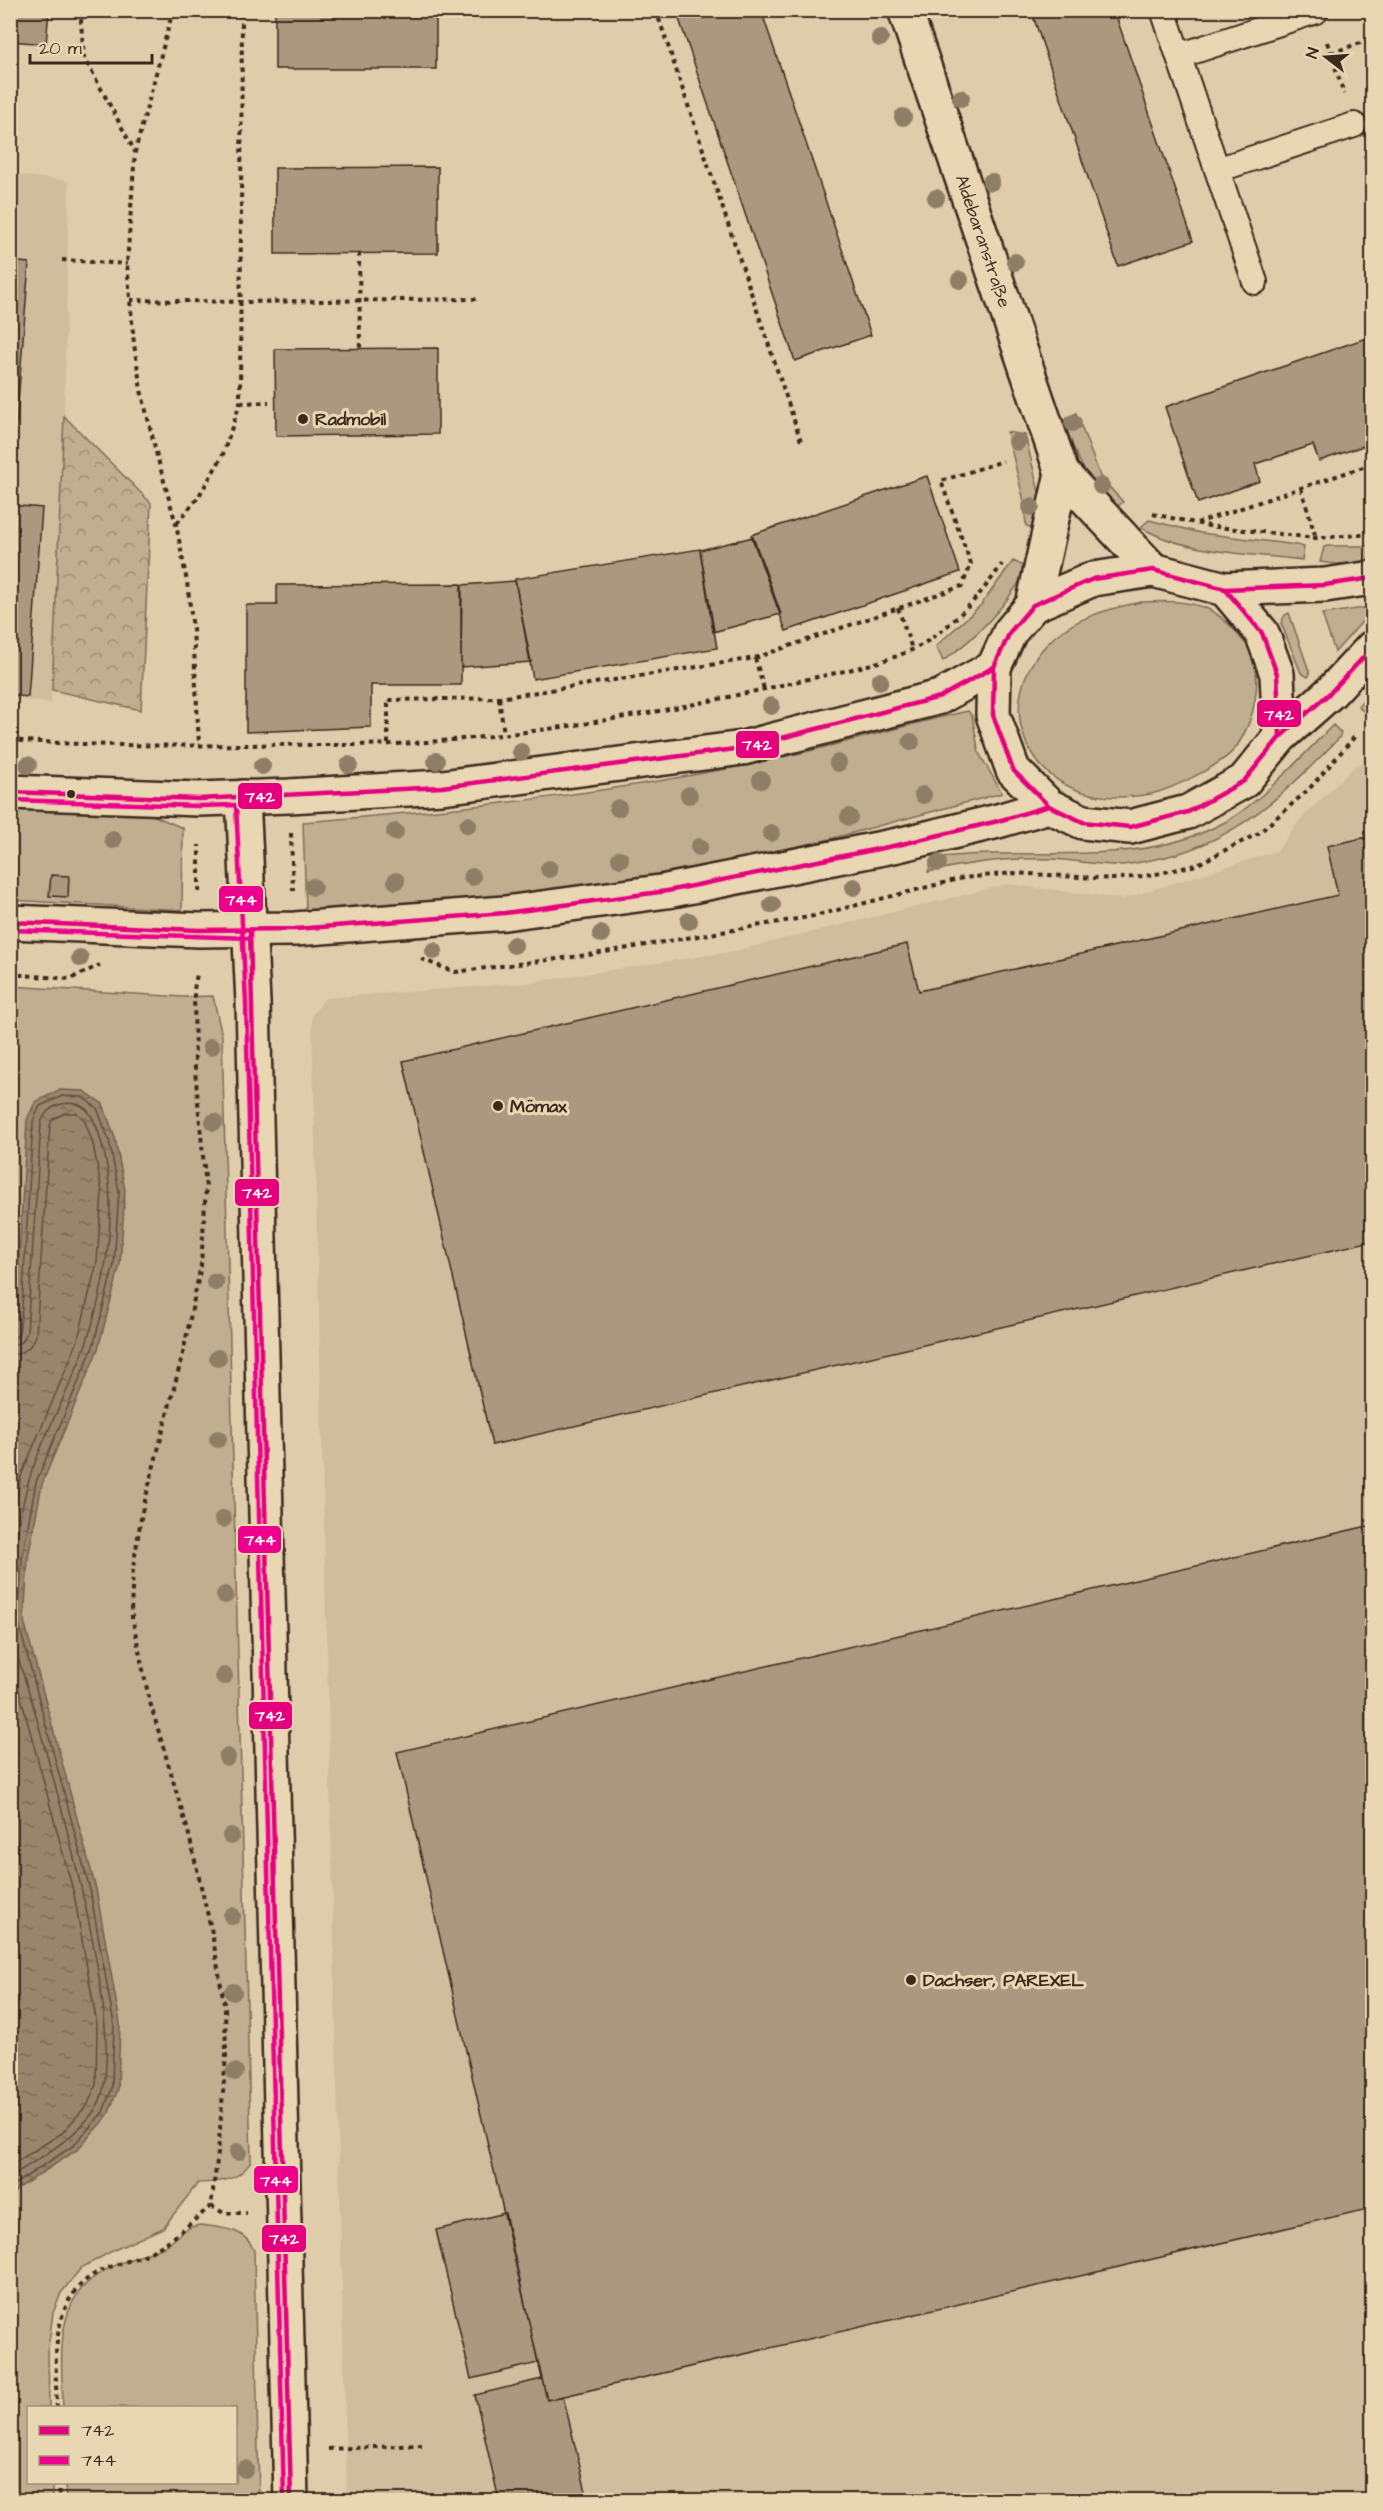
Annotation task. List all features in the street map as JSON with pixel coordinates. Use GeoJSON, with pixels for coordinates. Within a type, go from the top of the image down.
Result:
{"type":"FeatureCollection","features":[{"type":"Feature","properties":{"kind":"street","name":"Aldebaranstraße"},"geometry":{"type":"LineString","coordinates":[[905,10],[1062,473],[1153,570]]}},
{"type":"Feature","properties":{"kind":"street"},"geometry":{"type":"LineString","coordinates":[[1062,473],[1033,604],[1010,632],[994,667],[993,715],[1013,770],[1049,806],[1083,822],[1130,827],[1188,812],[1244,781],[1280,737],[1331,692],[1372,648]]}},
{"type":"Feature","properties":{"kind":"street"},"geometry":{"type":"LineString","coordinates":[[1033,604],[1093,579],[1153,570],[1225,589],[1325,585],[1372,578]]}},
{"type":"Feature","properties":{"kind":"street"},"geometry":{"type":"LineString","coordinates":[[1225,589],[1262,633],[1277,674],[1280,737]]}},
{"type":"Feature","properties":{"kind":"street"},"geometry":{"type":"LineString","coordinates":[[10,792],[199,799],[442,787],[743,748],[940,697],[994,667]]}},
{"type":"Feature","properties":{"kind":"street"},"geometry":{"type":"LineString","coordinates":[[243,797],[250,931],[291,2500]]}},
{"type":"Feature","properties":{"kind":"street"},"geometry":{"type":"LineString","coordinates":[[10,922],[250,931],[505,913],[667,891],[898,845],[1049,806]]}},
{"type":"Feature","properties":{"kind":"lane"},"geometry":{"type":"LineString","coordinates":[[1163,10],[1255,282]]}},
{"type":"Feature","properties":{"kind":"lane"},"geometry":{"type":"LineString","coordinates":[[1179,56],[1316,11]]}},
{"type":"Feature","properties":{"kind":"lane"},"geometry":{"type":"LineString","coordinates":[[1217,170],[1354,124]]}},
{"type":"Feature","properties":{"kind":"path"},"geometry":{"type":"LineString","coordinates":[[82,10],[84,57],[135,152]]}},
{"type":"Feature","properties":{"kind":"path"},"geometry":{"type":"LineString","coordinates":[[173,10],[135,152],[127,264],[141,390],[176,524],[193,629],[199,746]]}},
{"type":"Feature","properties":{"kind":"path"},"geometry":{"type":"LineString","coordinates":[[176,524],[196,499],[222,457],[240,403],[242,10]]}},
{"type":"Feature","properties":{"kind":"path"},"geometry":{"type":"LineString","coordinates":[[656,10],[801,441]]}},
{"type":"Feature","properties":{"kind":"path"},"geometry":{"type":"LineString","coordinates":[[1330,53],[1372,39]]}},
{"type":"Feature","properties":{"kind":"path"},"geometry":{"type":"LineString","coordinates":[[359,254],[360,349]]}},
{"type":"Feature","properties":{"kind":"path"},"geometry":{"type":"LineString","coordinates":[[62,260],[127,264]]}},
{"type":"Feature","properties":{"kind":"path"},"geometry":{"type":"LineString","coordinates":[[130,300],[242,302],[476,299]]}},
{"type":"Feature","properties":{"kind":"path"},"geometry":{"type":"LineString","coordinates":[[240,403],[269,402]]}},
{"type":"Feature","properties":{"kind":"path"},"geometry":{"type":"LineString","coordinates":[[388,744],[388,700],[499,698],[755,658],[962,586],[971,564],[941,481],[1003,461]]}},
{"type":"Feature","properties":{"kind":"path"},"geometry":{"type":"LineString","coordinates":[[1196,523],[1372,464]]}},
{"type":"Feature","properties":{"kind":"path"},"geometry":{"type":"LineString","coordinates":[[1301,488],[1316,538]]}},
{"type":"Feature","properties":{"kind":"path"},"geometry":{"type":"LineString","coordinates":[[1143,512],[1196,523],[1316,538],[1372,534]]}},
{"type":"Feature","properties":{"kind":"path"},"geometry":{"type":"LineString","coordinates":[[10,740],[199,746],[388,744],[504,734],[627,717],[862,666],[912,649],[925,643],[972,604],[1007,556]]}},
{"type":"Feature","properties":{"kind":"path"},"geometry":{"type":"LineString","coordinates":[[898,608],[912,649]]}},
{"type":"Feature","properties":{"kind":"path"},"geometry":{"type":"LineString","coordinates":[[755,658],[764,689]]}},
{"type":"Feature","properties":{"kind":"path"},"geometry":{"type":"LineString","coordinates":[[499,698],[504,734]]}},
{"type":"Feature","properties":{"kind":"path"},"geometry":{"type":"LineString","coordinates":[[455,972],[588,955],[814,916],[963,878],[1014,873],[1113,879],[1152,875],[1196,865],[1259,833],[1309,789],[1357,734]]}},
{"type":"Feature","properties":{"kind":"path"},"geometry":{"type":"LineString","coordinates":[[291,832],[294,899]]}},
{"type":"Feature","properties":{"kind":"path"},"geometry":{"type":"LineString","coordinates":[[198,902],[199,845]]}},
{"type":"Feature","properties":{"kind":"path"},"geometry":{"type":"LineString","coordinates":[[10,974],[70,979]]}},
{"type":"Feature","properties":{"kind":"path"},"geometry":{"type":"LineString","coordinates":[[57,2406],[55,2355],[62,2317],[70,2297],[98,2272],[155,2250],[211,2206],[218,2153],[226,2055],[225,2009],[210,1922],[188,1831],[144,1676],[130,1612],[142,1512],[183,1353],[201,1265],[206,1188],[195,1070],[194,989],[197,974]]}},
{"type":"Feature","properties":{"kind":"path"},"geometry":{"type":"LineString","coordinates":[[328,2449],[422,2445]]}},
{"type":"Feature","properties":{"kind":"path"},"geometry":{"type":"LineString","coordinates":[[58,2484],[59,2500]]}},
{"type":"Feature","properties":{"kind":"shaded area"},"geometry":{"type":"Polygon","coordinates":[[[11,174],[69,181],[64,416],[51,703],[11,698],[11,174]]]}},
{"type":"Feature","properties":{"kind":"shaded area"},"geometry":{"type":"Polygon","coordinates":[[[1372,760],[1372,2500],[347,2500],[312,1016],[325,998],[527,983],[735,951],[1008,884],[1123,899],[1277,851],[1298,822],[1356,765],[1372,760]]]}},
{"type":"Feature","properties":{"kind":"green space"},"geometry":{"type":"Polygon","coordinates":[[[1076,413],[1101,478],[1123,502],[1114,509],[1089,478],[1073,445],[1064,420],[1076,413]]]}},
{"type":"Feature","properties":{"kind":"green space"},"geometry":{"type":"Polygon","coordinates":[[[64,416],[151,503],[141,710],[52,690],[64,416]]]}},
{"type":"Feature","properties":{"kind":"green space"},"geometry":{"type":"Polygon","coordinates":[[[1007,432],[1025,435],[1040,496],[1038,529],[1026,526],[1024,501],[1007,432]]]}},
{"type":"Feature","properties":{"kind":"green space"},"geometry":{"type":"Polygon","coordinates":[[[1149,520],[1201,533],[1297,545],[1304,547],[1302,560],[1219,551],[1176,542],[1157,536],[1141,527],[1149,520]]]}},
{"type":"Feature","properties":{"kind":"green space"},"geometry":{"type":"Polygon","coordinates":[[[1372,546],[1372,562],[1336,564],[1320,562],[1324,547],[1372,546]]]}},
{"type":"Feature","properties":{"kind":"green space"},"geometry":{"type":"Polygon","coordinates":[[[1013,561],[1028,568],[1010,595],[980,631],[943,661],[936,646],[981,605],[1013,561]]]}},
{"type":"Feature","properties":{"kind":"green space"},"geometry":{"type":"Polygon","coordinates":[[[1141,602],[1175,602],[1200,606],[1216,613],[1230,625],[1249,648],[1254,662],[1257,687],[1252,712],[1243,736],[1231,753],[1210,768],[1184,781],[1151,794],[1115,797],[1084,793],[1059,781],[1039,764],[1026,742],[1020,717],[1021,691],[1031,665],[1059,633],[1093,615],[1141,602]]]}},
{"type":"Feature","properties":{"kind":"green space"},"geometry":{"type":"Polygon","coordinates":[[[1364,608],[1370,613],[1335,652],[1322,614],[1364,608]]]}},
{"type":"Feature","properties":{"kind":"green space"},"geometry":{"type":"Polygon","coordinates":[[[1289,613],[1310,674],[1308,677],[1301,673],[1281,623],[1285,615],[1289,613]]]}},
{"type":"Feature","properties":{"kind":"green space"},"geometry":{"type":"Polygon","coordinates":[[[1372,690],[1372,720],[1358,706],[1372,690]]]}},
{"type":"Feature","properties":{"kind":"green space"},"geometry":{"type":"Polygon","coordinates":[[[968,711],[972,716],[979,753],[1002,793],[796,848],[609,883],[526,894],[306,910],[303,822],[546,798],[667,780],[810,751],[968,711]]]}},
{"type":"Feature","properties":{"kind":"green space"},"geometry":{"type":"Polygon","coordinates":[[[1333,725],[1341,733],[1339,738],[1276,798],[1231,830],[1180,853],[1123,865],[1051,859],[1020,859],[973,863],[928,872],[933,858],[1119,851],[1155,846],[1191,837],[1225,822],[1253,803],[1333,725]]]}},
{"type":"Feature","properties":{"kind":"green space"},"geometry":{"type":"Polygon","coordinates":[[[10,809],[150,814],[183,828],[182,910],[11,900],[10,809]]]}},
{"type":"Feature","properties":{"kind":"green space"},"geometry":{"type":"Polygon","coordinates":[[[10,986],[183,997],[213,996],[222,1036],[251,2161],[241,2173],[228,2180],[198,2183],[163,2228],[81,2268],[61,2293],[53,2313],[48,2349],[49,2406],[27,2406],[27,2484],[52,2484],[52,2500],[10,2500],[10,986]]]}},
{"type":"Feature","properties":{"kind":"green space"},"geometry":{"type":"Polygon","coordinates":[[[194,2226],[232,2230],[245,2238],[254,2251],[259,2500],[66,2500],[65,2484],[237,2484],[237,2406],[63,2406],[63,2336],[66,2318],[82,2288],[111,2267],[165,2246],[194,2226]]]}},
{"type":"Feature","properties":{"kind":"water"},"geometry":{"type":"Polygon","coordinates":[[[60,1090],[84,1091],[103,1104],[115,1138],[125,1190],[120,1265],[98,1349],[42,1484],[28,1558],[24,1621],[96,1889],[120,2023],[118,2089],[108,2115],[77,2150],[17,2189],[11,2198],[10,1358],[16,1307],[27,1120],[35,1102],[60,1090]]]}},
{"type":"Feature","properties":{"kind":"building"},"geometry":{"type":"Polygon","coordinates":[[[10,10],[49,10],[46,44],[10,41],[10,10]]]}},
{"type":"Feature","properties":{"kind":"building"},"geometry":{"type":"Polygon","coordinates":[[[275,10],[436,10],[436,69],[275,69],[275,10]]]}},
{"type":"Feature","properties":{"kind":"building"},"geometry":{"type":"Polygon","coordinates":[[[676,10],[761,10],[871,335],[795,361],[676,10]]]}},
{"type":"Feature","properties":{"kind":"building"},"geometry":{"type":"Polygon","coordinates":[[[1031,10],[1114,10],[1193,241],[1118,266],[1031,10]]]}},
{"type":"Feature","properties":{"kind":"building"},"geometry":{"type":"Polygon","coordinates":[[[1372,88],[1372,108],[1366,90],[1372,88]]]}},
{"type":"Feature","properties":{"kind":"building"},"geometry":{"type":"Polygon","coordinates":[[[438,167],[438,253],[275,254],[275,168],[438,167]]]}},
{"type":"Feature","properties":{"kind":"building"},"geometry":{"type":"Polygon","coordinates":[[[10,261],[29,263],[10,504],[10,261]]]}},
{"type":"Feature","properties":{"kind":"building"},"geometry":{"type":"Polygon","coordinates":[[[1372,336],[1372,443],[1319,461],[1313,445],[1255,464],[1260,481],[1198,503],[1165,407],[1372,336]]]}},
{"type":"Feature","properties":{"kind":"building"},"geometry":{"type":"Polygon","coordinates":[[[438,348],[438,434],[276,436],[275,349],[438,348]]]}},
{"type":"Feature","properties":{"kind":"building"},"geometry":{"type":"Polygon","coordinates":[[[927,476],[960,572],[786,631],[751,535],[927,476]]]}},
{"type":"Feature","properties":{"kind":"building"},"geometry":{"type":"Polygon","coordinates":[[[10,505],[42,508],[28,697],[10,695],[10,505]]]}},
{"type":"Feature","properties":{"kind":"building"},"geometry":{"type":"Polygon","coordinates":[[[753,537],[781,614],[713,632],[700,550],[753,537]]]}},
{"type":"Feature","properties":{"kind":"building"},"geometry":{"type":"Polygon","coordinates":[[[700,549],[717,648],[533,679],[515,579],[700,549]]]}},
{"type":"Feature","properties":{"kind":"building"},"geometry":{"type":"Polygon","coordinates":[[[515,581],[531,662],[461,667],[462,585],[515,581]]]}},
{"type":"Feature","properties":{"kind":"building"},"geometry":{"type":"Polygon","coordinates":[[[461,584],[461,685],[371,685],[371,727],[246,732],[246,605],[277,605],[277,585],[461,584]]]}},
{"type":"Feature","properties":{"kind":"building"},"geometry":{"type":"Polygon","coordinates":[[[1372,836],[1372,1241],[492,1445],[403,1061],[907,944],[919,991],[1338,895],[1327,846],[1372,836]]]}},
{"type":"Feature","properties":{"kind":"building"},"geometry":{"type":"Polygon","coordinates":[[[51,875],[69,876],[68,897],[49,896],[51,875]]]}},
{"type":"Feature","properties":{"kind":"building","name":"Dachser, PAREXEL"},"geometry":{"type":"Polygon","coordinates":[[[1372,1525],[1372,2208],[547,2400],[397,1752],[1372,1525]]]}},
{"type":"Feature","properties":{"kind":"building"},"geometry":{"type":"Polygon","coordinates":[[[505,2213],[538,2363],[471,2379],[436,2230],[505,2213]]]}},
{"type":"Feature","properties":{"kind":"building"},"geometry":{"type":"Polygon","coordinates":[[[542,2379],[547,2400],[563,2396],[588,2500],[499,2500],[475,2395],[542,2379]]]}},
{"type":"Feature","properties":{"kind":"transit line","name":"742"},"geometry":{"type":"LineString","coordinates":[[1153,570],[1225,589],[1262,633],[1277,674],[1280,737],[1244,781],[1188,812],[1130,827],[1083,822],[1049,806],[1013,770],[993,715],[994,667],[1010,632],[1033,605],[1093,579],[1153,570]]}},
{"type":"Feature","properties":{"kind":"transit line","name":"742"},"geometry":{"type":"LineString","coordinates":[[1225,589],[1325,585],[1372,578]]}},
{"type":"Feature","properties":{"kind":"transit line","name":"742"},"geometry":{"type":"LineString","coordinates":[[1280,737],[1331,692],[1372,648]]}},
{"type":"Feature","properties":{"kind":"transit line","name":"742"},"geometry":{"type":"LineString","coordinates":[[10,792],[199,799],[442,787],[743,748],[940,697],[994,667]]}},
{"type":"Feature","properties":{"kind":"transit line","name":"744"},"geometry":{"type":"LineString","coordinates":[[10,800],[199,806],[236,805],[246,1002],[284,2500]]}},
{"type":"Feature","properties":{"kind":"transit line","name":"742"},"geometry":{"type":"LineString","coordinates":[[10,922],[199,930],[295,929],[505,913],[667,891],[898,845],[1049,806]]}},
{"type":"Feature","properties":{"kind":"transit line","name":"744"},"geometry":{"type":"LineString","coordinates":[[10,930],[250,938]]}},
{"type":"Feature","properties":{"kind":"transit line","name":"742"},"geometry":{"type":"LineString","coordinates":[[250,931],[291,2500]]}},
{"type":"Feature","properties":{"kind":"place","name":"Radmobil"},"geometry":{"type":"Point","coordinates":[303,419]}},
{"type":"Feature","properties":{"kind":"place","name":"Mömax"},"geometry":{"type":"Point","coordinates":[498,1106]}},
{"type":"Feature","properties":{"kind":"place","name":"Dachser, PAREXEL"},"geometry":{"type":"Point","coordinates":[911,1980]}}]}
